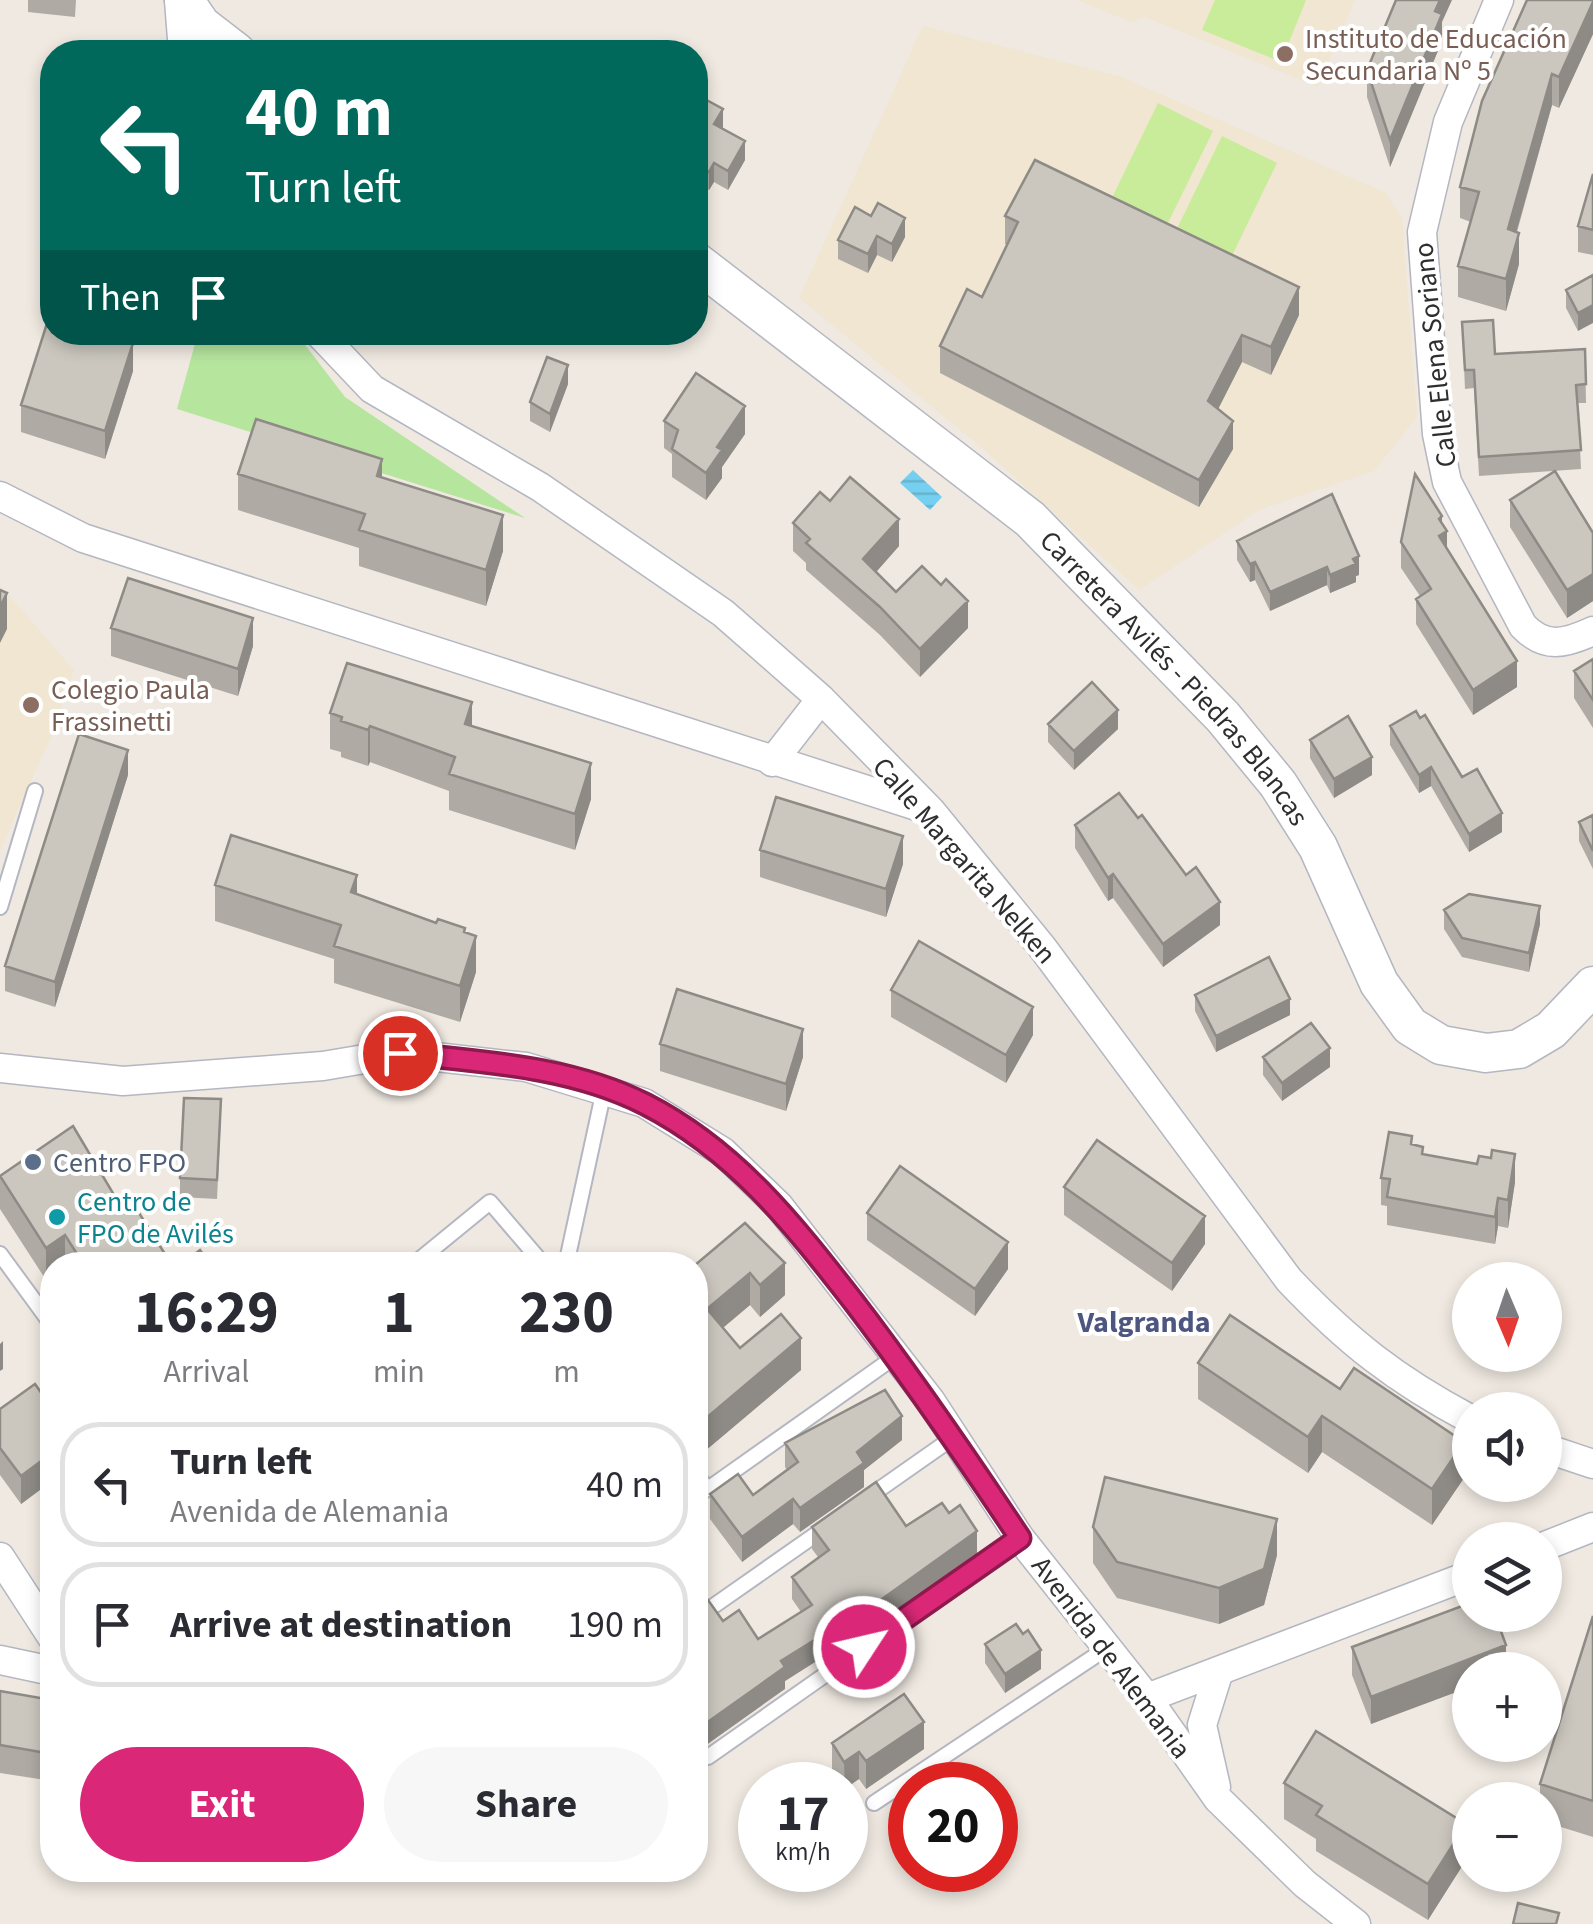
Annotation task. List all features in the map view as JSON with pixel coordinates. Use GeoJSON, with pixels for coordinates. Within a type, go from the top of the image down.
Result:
{"type":"FeatureCollection","features":[{"type":"Feature","properties":{"kind":"street"},"geometry":{"type":"LineString","coordinates":[[181,0],[219,40]]}},
{"type":"Feature","properties":{"kind":"street"},"geometry":{"type":"LineString","coordinates":[[181,0],[183,40]]}},
{"type":"Feature","properties":{"kind":"street","name":"Calle Elena Soriano"},"geometry":{"type":"LineString","coordinates":[[1499,0],[1448,122],[1422,232],[1437,434],[1447,482],[1523,626],[1536,640],[1553,644],[1593,631]]}},
{"type":"Feature","properties":{"kind":"street","name":"Carretera Avilés - Piedras Blancas"},"geometry":{"type":"LineString","coordinates":[[708,271],[1030,519],[1211,704],[1278,784],[1318,847],[1379,983],[1410,1026],[1441,1046],[1486,1053],[1518,1048],[1551,1030],[1593,986]]}},
{"type":"Feature","properties":{"kind":"street","name":"Calle Margarita Nelken"},"geometry":{"type":"LineString","coordinates":[[334,345],[372,389],[540,487],[723,613],[820,699],[931,811],[1042,946],[1290,1280],[1336,1329],[1394,1377],[1452,1408]]}},
{"type":"Feature","properties":{"kind":"street"},"geometry":{"type":"LineString","coordinates":[[0,496],[83,538],[931,811]]}},
{"type":"Feature","properties":{"kind":"street"},"geometry":{"type":"LineString","coordinates":[[772,762],[820,699]]}},
{"type":"Feature","properties":{"kind":"street","name":"Avenida de Alemania"},"geometry":{"type":"LineString","coordinates":[[0,1068],[124,1081],[323,1066],[400,1053],[526,1066],[644,1103],[722,1152],[780,1206],[896,1356],[1020,1538],[1147,1698],[1218,1799],[1305,1884],[1356,1924]]}},
{"type":"Feature","properties":{"kind":"street"},"geometry":{"type":"LineString","coordinates":[[1562,1454],[1593,1464]]}},
{"type":"Feature","properties":{"kind":"street"},"geometry":{"type":"LineString","coordinates":[[1562,1539],[1593,1526]]}},
{"type":"Feature","properties":{"kind":"street"},"geometry":{"type":"LineString","coordinates":[[0,1556],[40,1618]]}},
{"type":"Feature","properties":{"kind":"street"},"geometry":{"type":"LineString","coordinates":[[1147,1698],[1452,1582]]}},
{"type":"Feature","properties":{"kind":"street"},"geometry":{"type":"LineString","coordinates":[[0,1660],[40,1668]]}},
{"type":"Feature","properties":{"kind":"street"},"geometry":{"type":"LineString","coordinates":[[1218,1674],[1202,1725],[1218,1799]]}},
{"type":"Feature","properties":{"kind":"lane"},"geometry":{"type":"LineString","coordinates":[[0,906],[35,791]]}},
{"type":"Feature","properties":{"kind":"lane"},"geometry":{"type":"LineString","coordinates":[[569,1252],[604,1089]]}},
{"type":"Feature","properties":{"kind":"lane"},"geometry":{"type":"LineString","coordinates":[[429,1252],[490,1202],[533,1252]]}},
{"type":"Feature","properties":{"kind":"lane"},"geometry":{"type":"LineString","coordinates":[[0,1254],[40,1309]]}},
{"type":"Feature","properties":{"kind":"lane"},"geometry":{"type":"LineString","coordinates":[[708,1488],[896,1356]]}},
{"type":"Feature","properties":{"kind":"lane"},"geometry":{"type":"LineString","coordinates":[[858,1504],[954,1437]]}},
{"type":"Feature","properties":{"kind":"lane"},"geometry":{"type":"LineString","coordinates":[[715,1605],[842,1516]]}},
{"type":"Feature","properties":{"kind":"lane"},"geometry":{"type":"LineString","coordinates":[[708,1757],[1020,1538]]}},
{"type":"Feature","properties":{"kind":"lane"},"geometry":{"type":"LineString","coordinates":[[874,1803],[1107,1648]]}},
{"type":"Feature","properties":{"kind":"shaded area","name":"Instituto de Educación Secundaria Nº 5"},"geometry":{"type":"Polygon","coordinates":[[[1077,0],[1355,0],[1318,87],[1145,17],[1131,22],[1077,0]]]}},
{"type":"Feature","properties":{"kind":"shaded area"},"geometry":{"type":"Polygon","coordinates":[[[923,26],[1122,77],[1386,193],[1402,219],[1417,417],[1374,471],[1259,510],[1139,590],[981,447],[799,298],[923,26]]]}},
{"type":"Feature","properties":{"kind":"shaded area","name":"Colegio Paula Frassinetti"},"geometry":{"type":"Polygon","coordinates":[[[0,585],[74,670],[50,739],[0,850],[0,585]]]}},
{"type":"Feature","properties":{"kind":"green space"},"geometry":{"type":"Polygon","coordinates":[[[1215,0],[1306,0],[1281,62],[1202,30],[1215,0]]]}},
{"type":"Feature","properties":{"kind":"green space"},"geometry":{"type":"Polygon","coordinates":[[[1158,103],[1213,131],[1162,235],[1107,208],[1158,103]]]}},
{"type":"Feature","properties":{"kind":"green space"},"geometry":{"type":"Polygon","coordinates":[[[1222,136],[1277,163],[1226,268],[1171,241],[1222,136]]]}},
{"type":"Feature","properties":{"kind":"green space"},"geometry":{"type":"Polygon","coordinates":[[[195,345],[305,345],[345,397],[525,518],[177,409],[195,345]]]}},
{"type":"Feature","properties":{"kind":"water"},"geometry":{"type":"Polygon","coordinates":[[[913,470],[942,497],[930,510],[900,483],[913,470]]]}},
{"type":"Feature","properties":{"kind":"building"},"geometry":{"type":"Polygon","coordinates":[[[1396,0],[1440,0],[1435,11],[1442,14],[1390,140],[1367,70],[1396,0]]]}},
{"type":"Feature","properties":{"kind":"building"},"geometry":{"type":"Polygon","coordinates":[[[1527,0],[1593,2],[1559,77],[1552,74],[1508,229],[1519,233],[1506,279],[1458,266],[1479,192],[1460,187],[1482,101],[1527,0]]]}},
{"type":"Feature","properties":{"kind":"building"},"geometry":{"type":"Polygon","coordinates":[[[708,101],[723,109],[714,124],[745,141],[728,171],[714,163],[709,172],[708,101]]]}},
{"type":"Feature","properties":{"kind":"building"},"geometry":{"type":"Polygon","coordinates":[[[1035,160],[1299,287],[1271,347],[1242,335],[1208,401],[1233,421],[1199,480],[940,346],[967,289],[982,297],[1018,222],[1005,216],[1035,160]]]}},
{"type":"Feature","properties":{"kind":"building"},"geometry":{"type":"Polygon","coordinates":[[[1593,174],[1593,230],[1578,226],[1593,174]]]}},
{"type":"Feature","properties":{"kind":"building"},"geometry":{"type":"Polygon","coordinates":[[[878,203],[905,218],[892,244],[877,236],[868,254],[838,240],[855,207],[871,216],[878,203]]]}},
{"type":"Feature","properties":{"kind":"building"},"geometry":{"type":"Polygon","coordinates":[[[1593,275],[1593,305],[1578,313],[1566,290],[1593,275]]]}},
{"type":"Feature","properties":{"kind":"building"},"geometry":{"type":"Polygon","coordinates":[[[1493,320],[1495,354],[1585,349],[1586,384],[1576,385],[1581,450],[1479,457],[1474,370],[1465,370],[1462,322],[1493,320]]]}},
{"type":"Feature","properties":{"kind":"building"},"geometry":{"type":"Polygon","coordinates":[[[40,345],[132,345],[105,431],[21,405],[40,345]]]}},
{"type":"Feature","properties":{"kind":"building"},"geometry":{"type":"Polygon","coordinates":[[[547,357],[568,365],[550,414],[530,402],[547,357]]]}},
{"type":"Feature","properties":{"kind":"building"},"geometry":{"type":"Polygon","coordinates":[[[696,373],[745,406],[717,447],[722,450],[706,473],[672,449],[678,430],[664,421],[696,373]]]}},
{"type":"Feature","properties":{"kind":"building"},"geometry":{"type":"Polygon","coordinates":[[[256,419],[382,459],[377,476],[503,515],[486,570],[359,530],[365,514],[238,474],[256,419]]]}},
{"type":"Feature","properties":{"kind":"building"},"geometry":{"type":"Polygon","coordinates":[[[1555,471],[1593,533],[1593,574],[1567,590],[1510,500],[1555,471]]]}},
{"type":"Feature","properties":{"kind":"building"},"geometry":{"type":"Polygon","coordinates":[[[1415,474],[1442,516],[1439,519],[1447,531],[1439,536],[1517,661],[1473,690],[1416,599],[1431,589],[1401,542],[1415,474]]]}},
{"type":"Feature","properties":{"kind":"building"},"geometry":{"type":"Polygon","coordinates":[[[850,477],[899,519],[863,559],[896,592],[922,566],[941,585],[946,579],[968,601],[920,649],[880,607],[806,543],[810,539],[793,523],[820,492],[830,501],[850,477]]]}},
{"type":"Feature","properties":{"kind":"building"},"geometry":{"type":"Polygon","coordinates":[[[1332,494],[1359,556],[1353,559],[1356,564],[1330,575],[1327,567],[1270,592],[1255,562],[1250,564],[1237,541],[1332,494]]]}},
{"type":"Feature","properties":{"kind":"building"},"geometry":{"type":"Polygon","coordinates":[[[128,578],[253,618],[238,669],[111,628],[128,578]]]}},
{"type":"Feature","properties":{"kind":"building"},"geometry":{"type":"Polygon","coordinates":[[[1593,659],[1593,700],[1574,671],[1593,659]]]}},
{"type":"Feature","properties":{"kind":"building"},"geometry":{"type":"Polygon","coordinates":[[[347,663],[472,702],[465,724],[591,763],[575,814],[449,774],[455,757],[370,726],[368,730],[341,721],[342,717],[330,713],[347,663]]]}},
{"type":"Feature","properties":{"kind":"building"},"geometry":{"type":"Polygon","coordinates":[[[1092,682],[1118,710],[1074,751],[1048,724],[1092,682]]]}},
{"type":"Feature","properties":{"kind":"building"},"geometry":{"type":"Polygon","coordinates":[[[1416,711],[1420,718],[1425,715],[1462,777],[1477,769],[1502,813],[1469,834],[1431,767],[1419,775],[1390,726],[1416,711]]]}},
{"type":"Feature","properties":{"kind":"building"},"geometry":{"type":"Polygon","coordinates":[[[1348,716],[1372,757],[1334,779],[1310,740],[1348,716]]]}},
{"type":"Feature","properties":{"kind":"building"},"geometry":{"type":"Polygon","coordinates":[[[79,734],[128,750],[55,982],[5,966],[79,734]]]}},
{"type":"Feature","properties":{"kind":"building"},"geometry":{"type":"Polygon","coordinates":[[[1119,793],[1138,818],[1142,815],[1186,875],[1196,867],[1220,902],[1163,944],[1113,874],[1108,878],[1075,825],[1119,793]]]}},
{"type":"Feature","properties":{"kind":"building"},"geometry":{"type":"Polygon","coordinates":[[[776,797],[903,836],[886,889],[760,850],[776,797]]]}},
{"type":"Feature","properties":{"kind":"building"},"geometry":{"type":"Polygon","coordinates":[[[1593,815],[1593,851],[1579,822],[1593,815]]]}},
{"type":"Feature","properties":{"kind":"building"},"geometry":{"type":"Polygon","coordinates":[[[231,835],[357,875],[351,892],[436,923],[438,919],[465,928],[464,932],[476,936],[460,986],[334,946],[341,925],[215,885],[231,835]]]}},
{"type":"Feature","properties":{"kind":"building"},"geometry":{"type":"Polygon","coordinates":[[[1469,894],[1540,906],[1529,953],[1462,938],[1444,910],[1469,894]]]}},
{"type":"Feature","properties":{"kind":"building"},"geometry":{"type":"Polygon","coordinates":[[[919,941],[1033,1007],[1006,1055],[891,990],[919,941]]]}},
{"type":"Feature","properties":{"kind":"building"},"geometry":{"type":"Polygon","coordinates":[[[1269,957],[1290,999],[1216,1036],[1195,995],[1269,957]]]}},
{"type":"Feature","properties":{"kind":"building"},"geometry":{"type":"Polygon","coordinates":[[[677,989],[803,1029],[786,1084],[660,1044],[677,989]]]}},
{"type":"Feature","properties":{"kind":"building"},"geometry":{"type":"Polygon","coordinates":[[[1311,1023],[1330,1048],[1282,1083],[1263,1057],[1311,1023]]]}},
{"type":"Feature","properties":{"kind":"building"},"geometry":{"type":"Polygon","coordinates":[[[184,1098],[221,1099],[217,1180],[180,1178],[184,1098]]]}},
{"type":"Feature","properties":{"kind":"building"},"geometry":{"type":"Polygon","coordinates":[[[73,1126],[117,1200],[127,1194],[164,1252],[76,1252],[65,1235],[46,1248],[0,1176],[73,1126]]]}},
{"type":"Feature","properties":{"kind":"building"},"geometry":{"type":"Polygon","coordinates":[[[1389,1132],[1412,1136],[1411,1144],[1423,1147],[1422,1154],[1477,1164],[1479,1156],[1491,1158],[1492,1150],[1515,1154],[1508,1200],[1498,1198],[1495,1217],[1387,1197],[1390,1179],[1381,1178],[1389,1132]]]}},
{"type":"Feature","properties":{"kind":"building"},"geometry":{"type":"Polygon","coordinates":[[[1097,1140],[1205,1216],[1172,1263],[1064,1187],[1097,1140]]]}},
{"type":"Feature","properties":{"kind":"building"},"geometry":{"type":"Polygon","coordinates":[[[900,1166],[1008,1242],[975,1289],[867,1213],[900,1166]]]}},
{"type":"Feature","properties":{"kind":"building"},"geometry":{"type":"Polygon","coordinates":[[[745,1223],[785,1263],[760,1285],[750,1273],[708,1308],[708,1254],[745,1223]]]}},
{"type":"Feature","properties":{"kind":"building"},"geometry":{"type":"Polygon","coordinates":[[[708,1310],[740,1348],[781,1314],[801,1338],[708,1416],[708,1310]]]}},
{"type":"Feature","properties":{"kind":"building"},"geometry":{"type":"Polygon","coordinates":[[[1230,1315],[1340,1389],[1354,1368],[1452,1434],[1452,1460],[1432,1489],[1322,1416],[1308,1437],[1198,1363],[1230,1315]]]}},
{"type":"Feature","properties":{"kind":"building"},"geometry":{"type":"Polygon","coordinates":[[[35,1384],[40,1391],[40,1462],[21,1476],[0,1448],[0,1409],[35,1384]]]}},
{"type":"Feature","properties":{"kind":"building"},"geometry":{"type":"Polygon","coordinates":[[[885,1390],[902,1416],[857,1452],[864,1463],[800,1508],[793,1499],[742,1537],[710,1494],[738,1474],[753,1495],[798,1462],[785,1443],[885,1390]]]}},
{"type":"Feature","properties":{"kind":"building"},"geometry":{"type":"Polygon","coordinates":[[[1105,1477],[1277,1519],[1264,1569],[1219,1588],[1117,1562],[1093,1527],[1105,1477]]]}},
{"type":"Feature","properties":{"kind":"building"},"geometry":{"type":"Polygon","coordinates":[[[876,1482],[906,1526],[942,1503],[949,1513],[960,1505],[977,1531],[829,1637],[826,1633],[781,1661],[785,1667],[708,1722],[708,1600],[723,1621],[739,1610],[758,1639],[812,1605],[792,1577],[829,1550],[812,1527],[876,1482]]]}},
{"type":"Feature","properties":{"kind":"building"},"geometry":{"type":"Polygon","coordinates":[[[1452,1610],[1452,1632],[1501,1632],[1506,1645],[1488,1652],[1452,1652],[1452,1666],[1371,1697],[1352,1647],[1452,1610]]]}},
{"type":"Feature","properties":{"kind":"building"},"geometry":{"type":"Polygon","coordinates":[[[1593,1616],[1593,1801],[1562,1791],[1562,1782],[1541,1782],[1547,1762],[1562,1762],[1562,1714],[1593,1616]]]}},
{"type":"Feature","properties":{"kind":"building"},"geometry":{"type":"Polygon","coordinates":[[[1016,1624],[1023,1634],[1028,1630],[1041,1650],[1005,1674],[985,1644],[1016,1624]]]}},
{"type":"Feature","properties":{"kind":"building"},"geometry":{"type":"Polygon","coordinates":[[[0,1691],[40,1698],[40,1752],[0,1745],[0,1691]]]}},
{"type":"Feature","properties":{"kind":"building"},"geometry":{"type":"Polygon","coordinates":[[[904,1694],[924,1722],[866,1761],[859,1752],[844,1762],[832,1743],[904,1694]]]}},
{"type":"Feature","properties":{"kind":"building"},"geometry":{"type":"Polygon","coordinates":[[[1316,1731],[1452,1815],[1452,1846],[1428,1884],[1316,1815],[1322,1806],[1284,1783],[1316,1731]]]}},
{"type":"Feature","properties":{"kind":"building"},"geometry":{"type":"Polygon","coordinates":[[[1518,1903],[1559,1913],[1556,1924],[1513,1924],[1518,1903]]]}},
{"type":"Feature","properties":{"kind":"place","name":"Instituto de Educación Secundaria Nº 5"},"geometry":{"type":"Point","coordinates":[1285,54]}},
{"type":"Feature","properties":{"kind":"place","name":"Colegio Paula Frassinetti"},"geometry":{"type":"Point","coordinates":[31,705]}},
{"type":"Feature","properties":{"kind":"place","name":"Centro FPO"},"geometry":{"type":"Point","coordinates":[33,1162]}},
{"type":"Feature","properties":{"kind":"place","name":"Centro de FPO de Avilés"},"geometry":{"type":"Point","coordinates":[57,1217]}},
{"type":"Feature","properties":{"kind":"district","name":"Valgranda"},"geometry":{"type":"Point","coordinates":[1144,1322]}},
{"type":"Feature","properties":{"kind":"route"},"geometry":{"type":"LineString","coordinates":[[400,1053],[526,1066],[644,1103],[722,1152],[780,1206],[930,1400],[1020,1538],[864,1647]]}}]}
